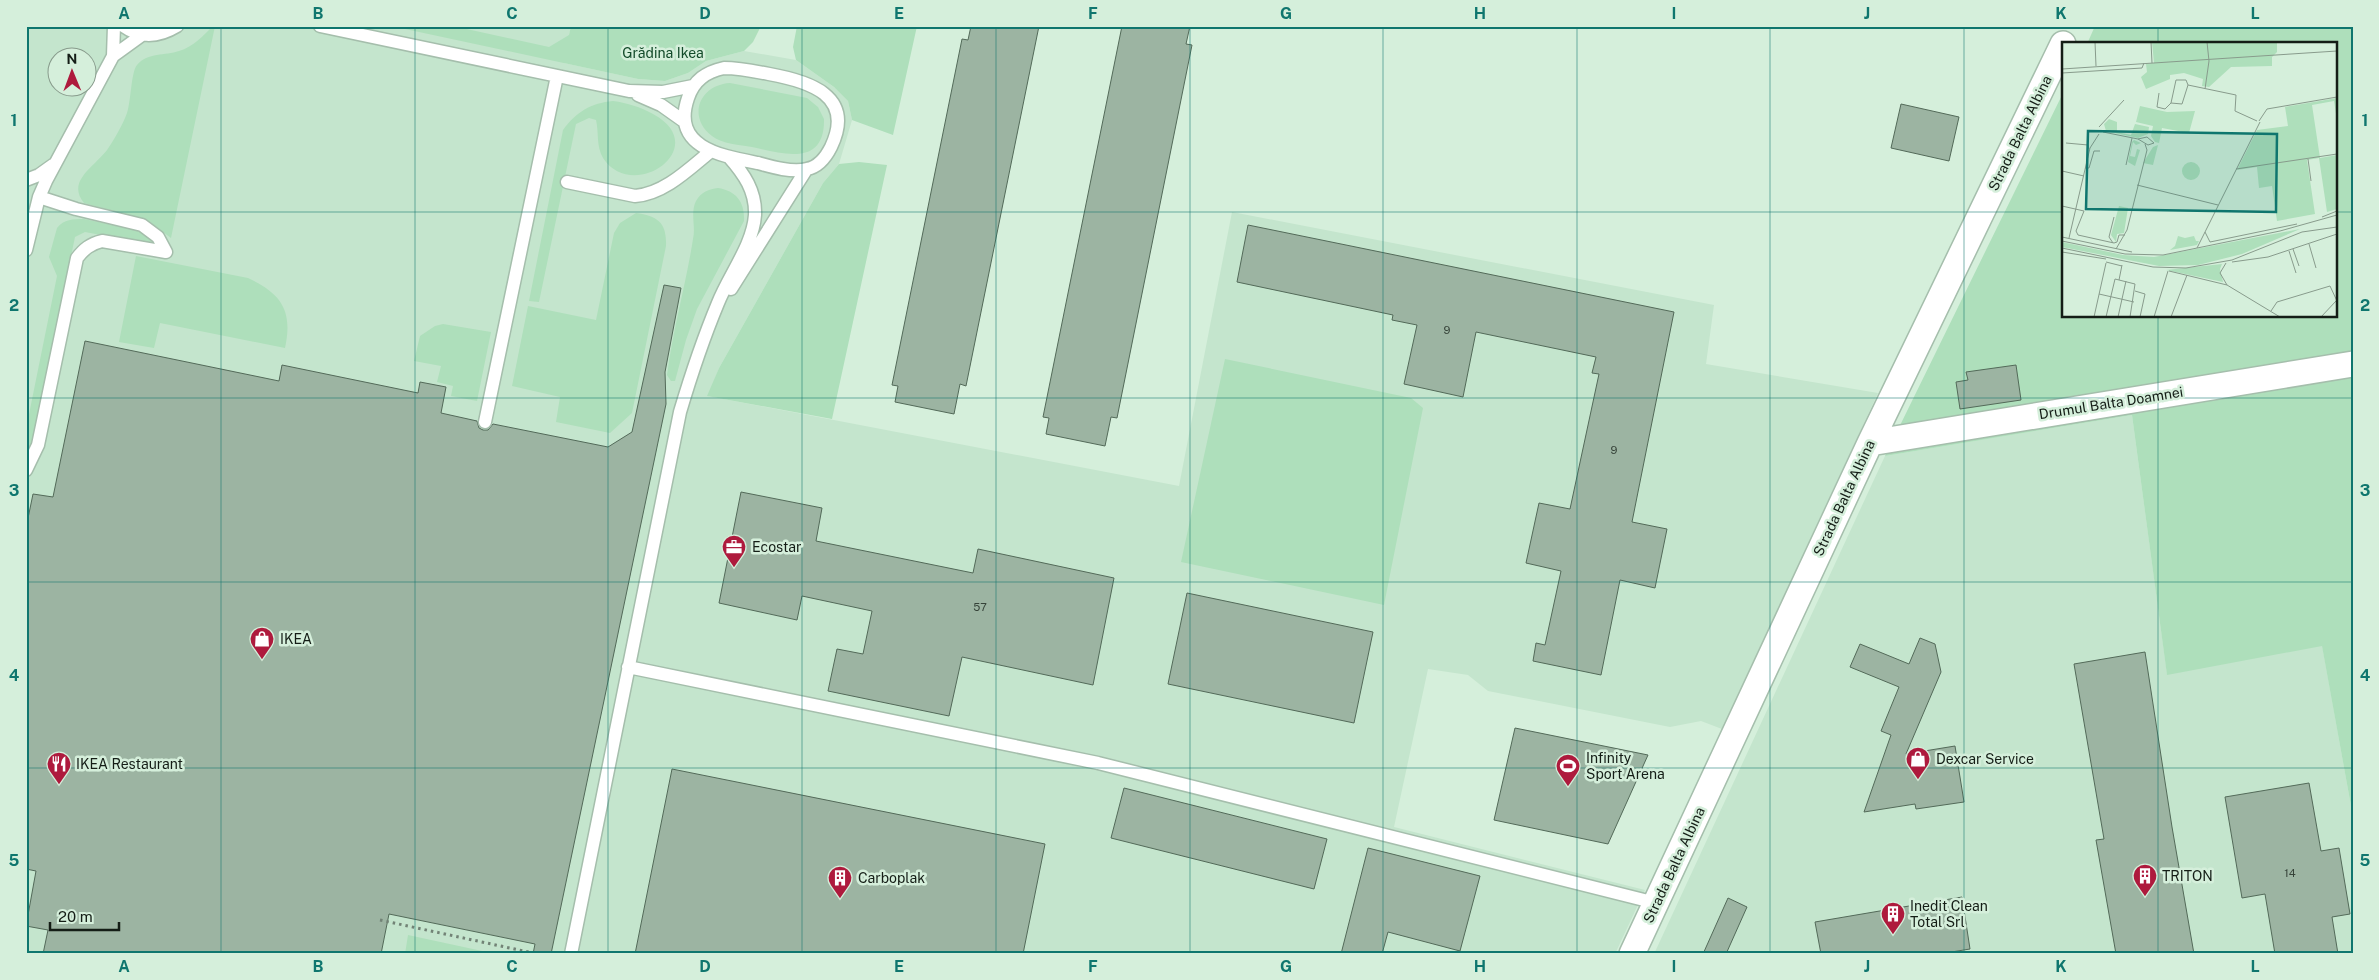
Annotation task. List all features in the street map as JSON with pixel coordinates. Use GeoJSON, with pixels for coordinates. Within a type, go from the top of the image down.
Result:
{"type":"FeatureCollection","features":[{"type":"Feature","properties":{"kind":"street","name":"Strada Balta Albina"},"geometry":{"type":"LineString","coordinates":[[2064,42],[2072,26]]}},
{"type":"Feature","properties":{"kind":"street","name":"Strada Balta Albina"},"geometry":{"type":"LineString","coordinates":[[1632,954],[1870,443],[2062,46]]}},
{"type":"Feature","properties":{"kind":"street","name":"Drumul Balta Doamnei"},"geometry":{"type":"LineString","coordinates":[[1870,443],[2353,364]]}},
{"type":"Feature","properties":{"kind":"lane"},"geometry":{"type":"LineString","coordinates":[[27,238],[39,197],[113,56],[114,26]]}},
{"type":"Feature","properties":{"kind":"lane"},"geometry":{"type":"LineString","coordinates":[[123,26],[142,35],[162,34],[177,26]]}},
{"type":"Feature","properties":{"kind":"lane"},"geometry":{"type":"LineString","coordinates":[[320,26],[629,91],[663,92],[693,86]]}},
{"type":"Feature","properties":{"kind":"lane"},"geometry":{"type":"LineString","coordinates":[[113,56],[142,35]]}},
{"type":"Feature","properties":{"kind":"lane"},"geometry":{"type":"LineString","coordinates":[[710,323],[806,170],[816,165],[826,156],[836,134],[836,108],[829,97],[819,88],[788,77],[735,68],[712,70],[702,76],[693,86],[686,103],[685,122],[692,138],[711,152],[765,165],[806,170]]}},
{"type":"Feature","properties":{"kind":"lane"},"geometry":{"type":"LineString","coordinates":[[485,422],[557,76]]}},
{"type":"Feature","properties":{"kind":"lane"},"geometry":{"type":"LineString","coordinates":[[629,91],[661,105],[685,122]]}},
{"type":"Feature","properties":{"kind":"lane"},"geometry":{"type":"LineString","coordinates":[[567,182],[635,196],[644,195],[669,183],[711,152]]}},
{"type":"Feature","properties":{"kind":"lane"},"geometry":{"type":"LineString","coordinates":[[571,954],[676,431],[691,375],[710,323],[752,231],[755,216],[755,200],[751,187],[742,171],[729,157]]}},
{"type":"Feature","properties":{"kind":"lane"},"geometry":{"type":"LineString","coordinates":[[26,180],[39,176],[57,162]]}},
{"type":"Feature","properties":{"kind":"lane"},"geometry":{"type":"LineString","coordinates":[[26,470],[38,445],[77,258],[83,249],[102,241],[166,252],[158,237],[142,225],[76,209],[39,197]]}},
{"type":"Feature","properties":{"kind":"lane"},"geometry":{"type":"LineString","coordinates":[[628,667],[1098,763],[1656,903]]}},
{"type":"Feature","properties":{"kind":"path"},"geometry":{"type":"LineString","coordinates":[[380,920],[533,953]]}},
{"type":"Feature","properties":{"kind":"shaded area"},"geometry":{"type":"Polygon","coordinates":[[[26,26],[571,26],[564,63],[638,79],[665,81],[688,73],[706,61],[744,51],[796,60],[834,87],[848,101],[852,120],[839,164],[823,183],[719,368],[708,396],[1179,486],[1232,212],[1714,305],[1706,364],[1878,393],[1722,729],[1701,721],[1670,727],[1488,691],[1468,675],[1428,669],[1394,827],[1645,890],[1615,954],[26,954],[26,26]]]}},
{"type":"Feature","properties":{"kind":"shaded area"},"geometry":{"type":"Polygon","coordinates":[[[2132,415],[2167,674],[2322,645],[2353,817],[2353,954],[1654,954],[1885,456],[2132,415]]]}},
{"type":"Feature","properties":{"kind":"green space"},"geometry":{"type":"Polygon","coordinates":[[[215,26],[171,238],[147,220],[84,203],[79,195],[78,187],[85,173],[104,154],[121,126],[128,108],[133,74],[137,65],[151,56],[174,53],[189,47],[215,26]]]}},
{"type":"Feature","properties":{"kind":"green space","name":"Grădina Ikea"},"geometry":{"type":"Polygon","coordinates":[[[391,26],[453,26],[549,47],[569,35],[571,26],[761,26],[753,42],[744,51],[706,61],[688,73],[665,81],[638,79],[391,26]]]}},
{"type":"Feature","properties":{"kind":"green space"},"geometry":{"type":"Polygon","coordinates":[[[797,26],[917,26],[893,135],[852,120],[848,101],[834,87],[796,60],[793,47],[797,26]]]}},
{"type":"Feature","properties":{"kind":"green space"},"geometry":{"type":"Polygon","coordinates":[[[2095,26],[2353,26],[2353,817],[2322,646],[2167,675],[2132,415],[1885,456],[2062,95],[2062,318],[2336,318],[2336,42],[2088,42],[2095,26]]]}},
{"type":"Feature","properties":{"kind":"green space"},"geometry":{"type":"Polygon","coordinates":[[[730,83],[807,98],[818,107],[824,119],[818,145],[810,151],[800,154],[789,154],[731,144],[716,139],[704,128],[700,120],[700,103],[711,89],[730,83]]]}},
{"type":"Feature","properties":{"kind":"green space"},"geometry":{"type":"Polygon","coordinates":[[[613,101],[639,107],[653,114],[670,127],[675,141],[672,155],[662,166],[648,173],[632,175],[616,171],[603,158],[601,153],[598,144],[596,120],[589,118],[576,124],[539,302],[529,301],[563,130],[573,118],[591,106],[613,101]]]}},
{"type":"Feature","properties":{"kind":"green space"},"geometry":{"type":"Polygon","coordinates":[[[859,162],[887,165],[832,419],[707,396],[719,368],[823,183],[839,164],[859,162]]]}},
{"type":"Feature","properties":{"kind":"green space"},"geometry":{"type":"Polygon","coordinates":[[[718,188],[730,192],[739,199],[743,209],[744,221],[697,309],[675,381],[671,381],[667,375],[693,239],[694,206],[703,193],[718,188]]]}},
{"type":"Feature","properties":{"kind":"green space"},"geometry":{"type":"Polygon","coordinates":[[[636,213],[650,216],[660,222],[665,232],[666,246],[632,413],[610,433],[556,422],[560,397],[512,386],[528,306],[596,320],[614,233],[620,223],[636,213]]]}},
{"type":"Feature","properties":{"kind":"green space"},"geometry":{"type":"Polygon","coordinates":[[[84,219],[142,232],[152,242],[148,244],[85,232],[75,237],[32,445],[26,463],[26,429],[57,276],[49,257],[57,228],[69,220],[84,219]]]}},
{"type":"Feature","properties":{"kind":"green space"},"geometry":{"type":"Polygon","coordinates":[[[136,256],[248,278],[260,284],[277,297],[286,314],[287,335],[285,348],[160,323],[154,348],[119,342],[136,256]]]}},
{"type":"Feature","properties":{"kind":"green space"},"geometry":{"type":"Polygon","coordinates":[[[443,324],[491,332],[477,401],[451,396],[453,386],[437,382],[441,366],[414,361],[420,336],[435,326],[443,324]]]}},
{"type":"Feature","properties":{"kind":"green space"},"geometry":{"type":"Polygon","coordinates":[[[1225,359],[1411,398],[1423,408],[1384,605],[1181,562],[1225,359]]]}},
{"type":"Feature","properties":{"kind":"green space"},"geometry":{"type":"Polygon","coordinates":[[[408,935],[496,954],[405,954],[408,935]]]}},
{"type":"Feature","properties":{"kind":"building"},"geometry":{"type":"Polygon","coordinates":[[[971,26],[1039,26],[966,386],[960,384],[954,414],[895,402],[898,386],[892,385],[962,39],[968,40],[971,26]]]}},
{"type":"Feature","properties":{"kind":"building"},"geometry":{"type":"Polygon","coordinates":[[[1122,26],[1190,26],[1186,44],[1192,45],[1117,418],[1111,417],[1105,446],[1046,434],[1049,418],[1043,417],[1122,26]]]}},
{"type":"Feature","properties":{"kind":"building"},"geometry":{"type":"Polygon","coordinates":[[[1901,104],[1959,117],[1949,161],[1891,148],[1901,104]]]}},
{"type":"Feature","properties":{"kind":"building"},"geometry":{"type":"Polygon","coordinates":[[[1248,225],[1674,312],[1632,522],[1667,529],[1655,588],[1620,580],[1601,675],[1533,661],[1536,643],[1545,645],[1561,571],[1526,563],[1539,503],[1570,509],[1599,374],[1592,373],[1596,357],[1476,332],[1463,397],[1404,384],[1417,325],[1392,320],[1393,315],[1237,282],[1248,225]]]}},
{"type":"Feature","properties":{"kind":"building","name":"IKEA"},"geometry":{"type":"Polygon","coordinates":[[[664,285],[681,288],[665,372],[666,404],[551,954],[533,954],[535,944],[389,914],[381,954],[43,954],[48,930],[26,926],[36,871],[26,869],[26,528],[33,494],[53,497],[85,341],[279,381],[282,365],[418,393],[420,382],[446,387],[441,413],[477,421],[479,428],[483,430],[488,430],[493,424],[608,447],[632,432],[664,285]]]}},
{"type":"Feature","properties":{"kind":"building"},"geometry":{"type":"Polygon","coordinates":[[[2016,365],[2021,400],[1960,409],[1956,382],[1968,380],[1966,372],[2016,365]]]}},
{"type":"Feature","properties":{"kind":"building"},"geometry":{"type":"Polygon","coordinates":[[[741,492],[822,508],[816,541],[973,573],[978,549],[1114,578],[1093,685],[962,657],[949,716],[828,691],[837,649],[863,654],[872,611],[802,596],[797,620],[719,603],[741,492]]]}},
{"type":"Feature","properties":{"kind":"building"},"geometry":{"type":"Polygon","coordinates":[[[1187,593],[1373,632],[1354,723],[1168,684],[1187,593]]]}},
{"type":"Feature","properties":{"kind":"building"},"geometry":{"type":"Polygon","coordinates":[[[1920,638],[1935,644],[1941,672],[1906,754],[1955,746],[1964,802],[1916,809],[1915,804],[1864,812],[1891,735],[1881,731],[1899,687],[1850,667],[1860,644],[1909,664],[1920,638]]]}},
{"type":"Feature","properties":{"kind":"building"},"geometry":{"type":"Polygon","coordinates":[[[2145,652],[2194,954],[2116,954],[2096,840],[2104,839],[2074,664],[2145,652]]]}},
{"type":"Feature","properties":{"kind":"building","name":"Infinity Sport Arena"},"geometry":{"type":"Polygon","coordinates":[[[1515,728],[1648,755],[1608,844],[1494,820],[1515,728]]]}},
{"type":"Feature","properties":{"kind":"building","name":"Carboplak"},"geometry":{"type":"Polygon","coordinates":[[[672,769],[1045,844],[1023,954],[635,954],[672,769]]]}},
{"type":"Feature","properties":{"kind":"building"},"geometry":{"type":"Polygon","coordinates":[[[2309,783],[2321,851],[2339,848],[2350,914],[2332,917],[2338,954],[2275,954],[2265,894],[2242,898],[2225,797],[2309,783]]]}},
{"type":"Feature","properties":{"kind":"building"},"geometry":{"type":"Polygon","coordinates":[[[1124,788],[1327,839],[1314,889],[1111,838],[1124,788]]]}},
{"type":"Feature","properties":{"kind":"building"},"geometry":{"type":"Polygon","coordinates":[[[1368,848],[1480,876],[1460,951],[1388,932],[1382,954],[1341,954],[1368,848]]]}},
{"type":"Feature","properties":{"kind":"building","name":"Inedit Clean Total Srl"},"geometry":{"type":"Polygon","coordinates":[[[1962,897],[1970,949],[1939,954],[1821,954],[1815,922],[1962,897]]]}},
{"type":"Feature","properties":{"kind":"building"},"geometry":{"type":"Polygon","coordinates":[[[1728,898],[1747,907],[1726,954],[1703,954],[1728,898]]]}},
{"type":"Feature","properties":{"kind":"place","name":"Ecostar"},"geometry":{"type":"Point","coordinates":[734,568]}},
{"type":"Feature","properties":{"kind":"place","name":"IKEA"},"geometry":{"type":"Point","coordinates":[262,660]}},
{"type":"Feature","properties":{"kind":"place","name":"Dexcar Service"},"geometry":{"type":"Point","coordinates":[1918,780]}},
{"type":"Feature","properties":{"kind":"place","name":"IKEA Restaurant"},"geometry":{"type":"Point","coordinates":[59,785]}},
{"type":"Feature","properties":{"kind":"place","name":"Infinity Sport Arena"},"geometry":{"type":"Point","coordinates":[1568,787]}},
{"type":"Feature","properties":{"kind":"place","name":"TRITON"},"geometry":{"type":"Point","coordinates":[2145,897]}},
{"type":"Feature","properties":{"kind":"place","name":"Carboplak"},"geometry":{"type":"Point","coordinates":[840,899]}},
{"type":"Feature","properties":{"kind":"place","name":"Inedit Clean Total Srl"},"geometry":{"type":"Point","coordinates":[1893,935]}}]}
